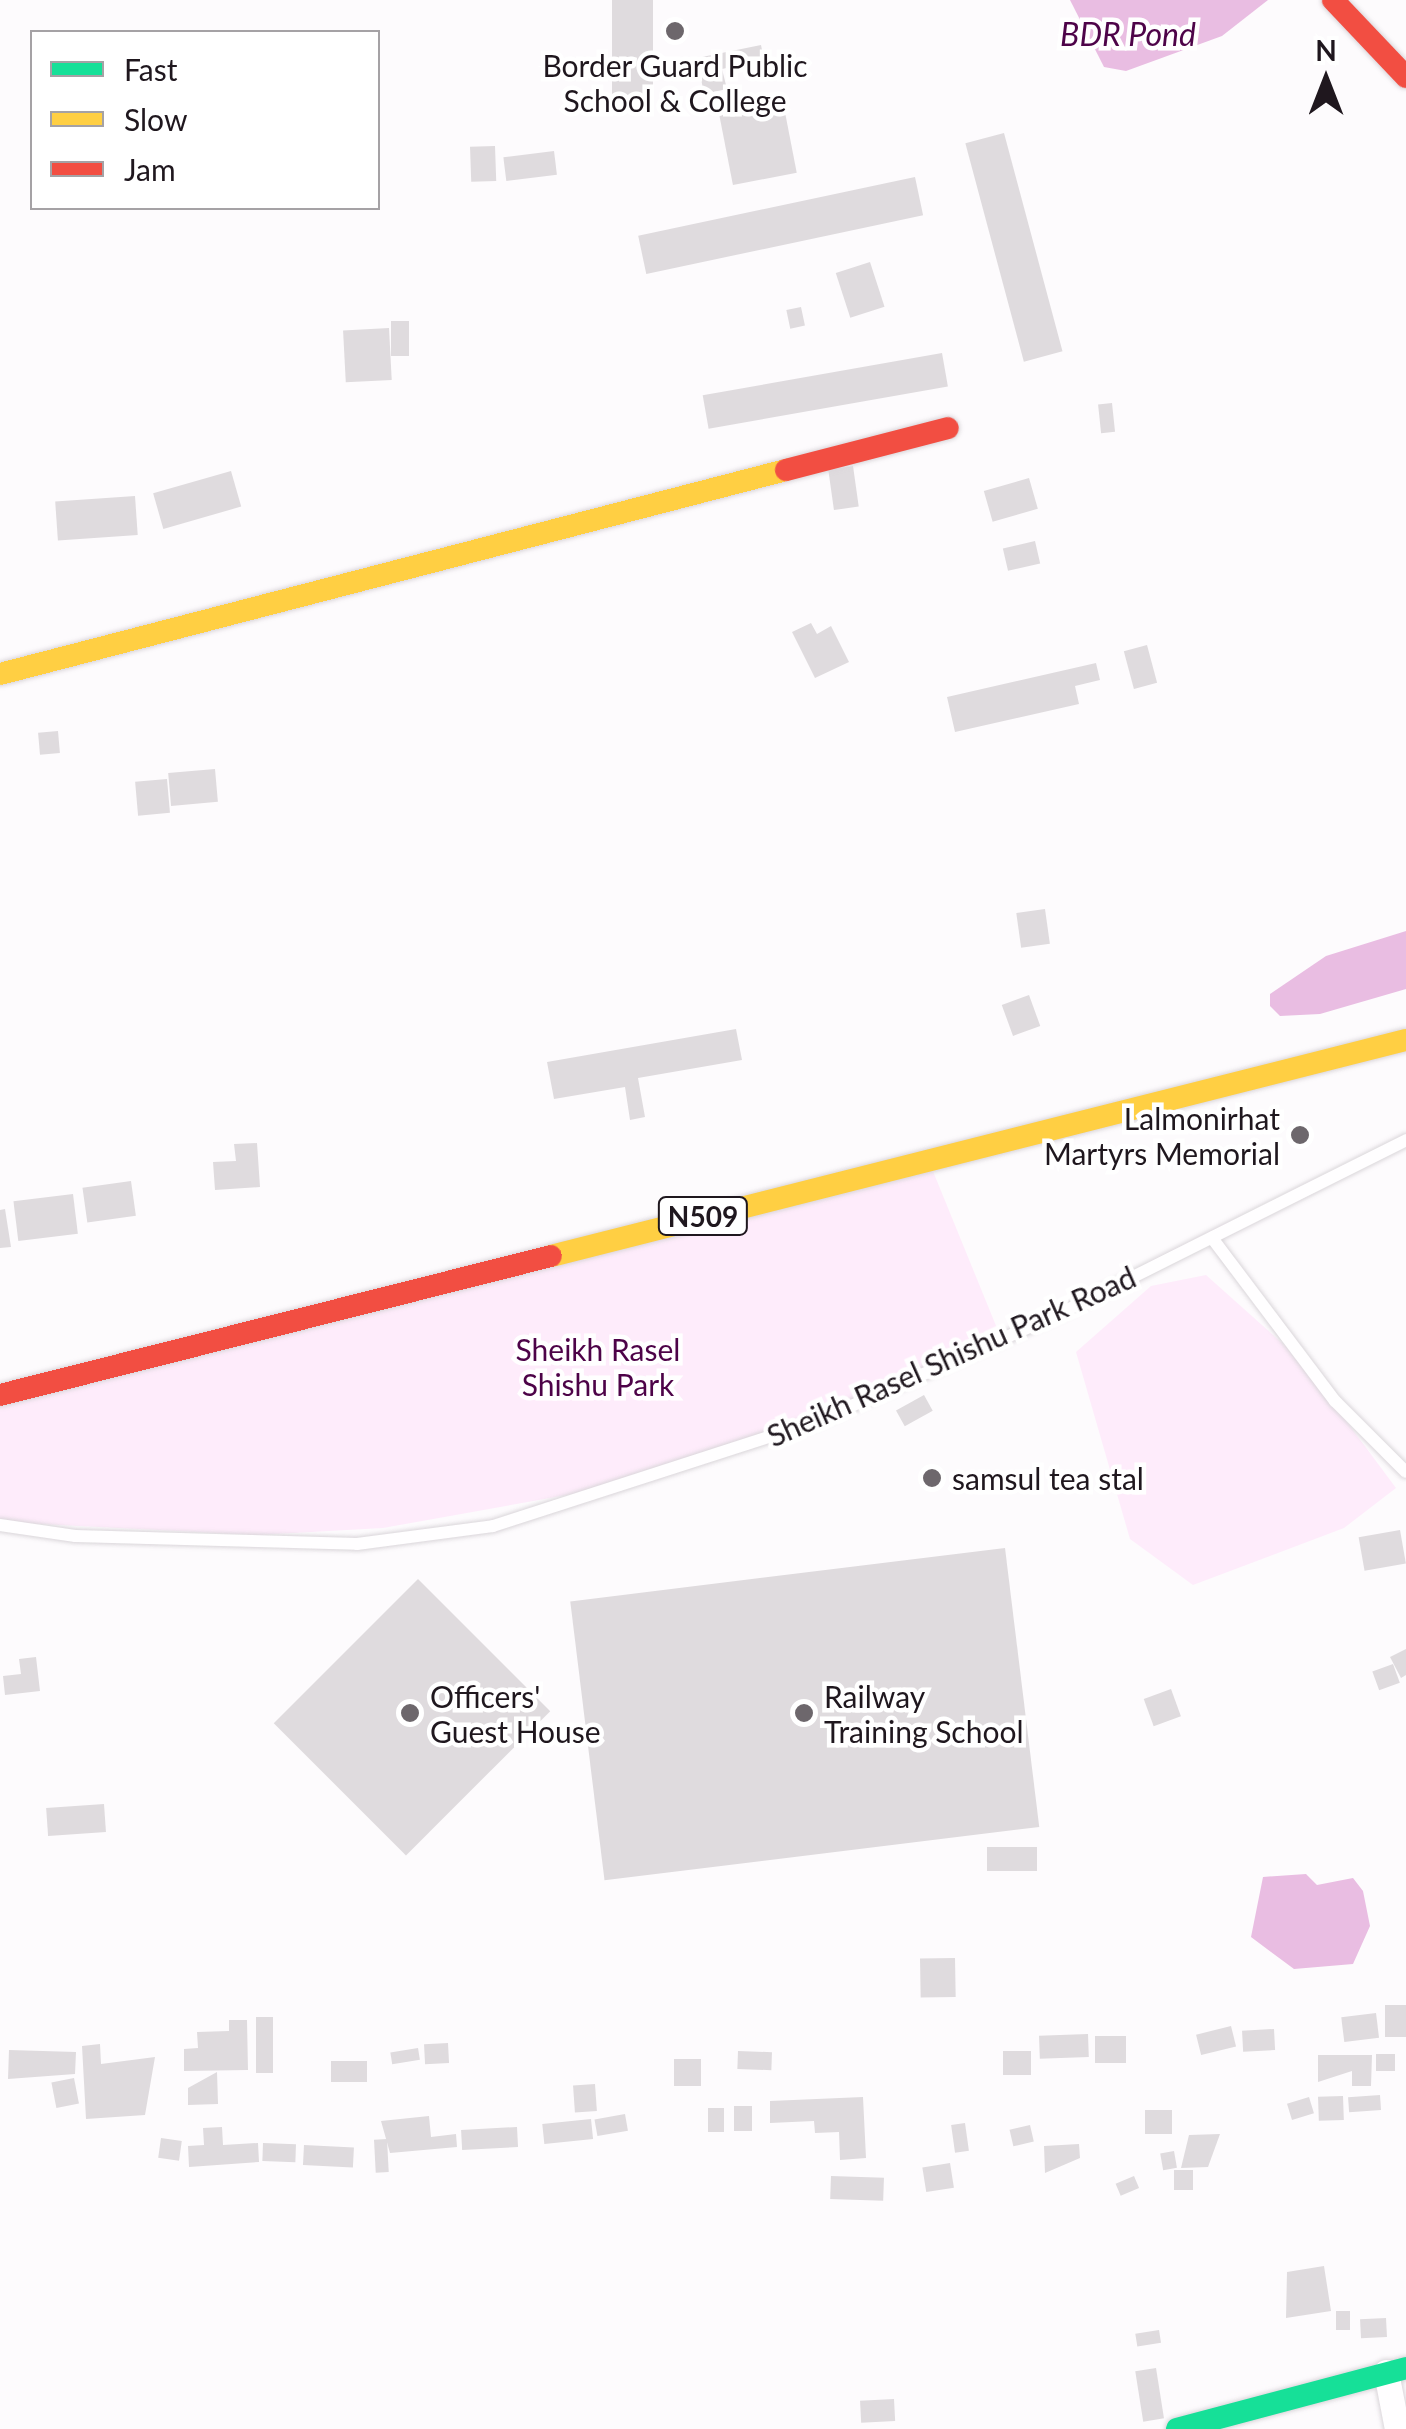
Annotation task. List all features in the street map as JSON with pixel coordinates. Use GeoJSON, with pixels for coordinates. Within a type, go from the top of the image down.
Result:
{"type":"FeatureCollection","features":[{"type":"Feature","properties":{"kind":"main road"},"geometry":{"type":"LineString","coordinates":[[1333,0],[1406,77]]}},
{"type":"Feature","properties":{"kind":"main road"},"geometry":{"type":"LineString","coordinates":[[0,674],[948,428]]}},
{"type":"Feature","properties":{"kind":"main road","name":"N509"},"geometry":{"type":"LineString","coordinates":[[0,1394],[1406,1040]]}},
{"type":"Feature","properties":{"kind":"main road"},"geometry":{"type":"LineString","coordinates":[[1177,2429],[1396,2370]]}},
{"type":"Feature","properties":{"kind":"street"},"geometry":{"type":"LineString","coordinates":[[1396,2370],[1397,2429]]}},
{"type":"Feature","properties":{"kind":"lane","name":"Sheikh Rasel Shishu Park Road"},"geometry":{"type":"LineString","coordinates":[[0,1525],[75,1536],[339,1544],[493,1526],[816,1422],[1212,1238],[1406,1140]]}},
{"type":"Feature","properties":{"kind":"lane"},"geometry":{"type":"LineString","coordinates":[[1212,1238],[1335,1401],[1406,1472]]}},
{"type":"Feature","properties":{"kind":"green space","name":"Sheikh Rasel Shishu Park"},"geometry":{"type":"Polygon","coordinates":[[[928,1159],[1001,1338],[804,1427],[617,1486],[383,1528],[257,1535],[0,1522],[0,1395],[928,1159]]]}},
{"type":"Feature","properties":{"kind":"green space"},"geometry":{"type":"Polygon","coordinates":[[[1206,1275],[1300,1359],[1396,1488],[1344,1528],[1193,1585],[1130,1539],[1076,1352],[1151,1286],[1206,1275]]]}},
{"type":"Feature","properties":{"kind":"water","name":"BDR Pond"},"geometry":{"type":"Polygon","coordinates":[[[1070,0],[1268,0],[1222,36],[1126,71],[1104,67],[1070,0]]]}},
{"type":"Feature","properties":{"kind":"water"},"geometry":{"type":"Polygon","coordinates":[[[1406,931],[1406,989],[1320,1014],[1280,1016],[1270,1006],[1270,994],[1326,956],[1406,931]]]}},
{"type":"Feature","properties":{"kind":"water"},"geometry":{"type":"Polygon","coordinates":[[[1306,1874],[1317,1885],[1353,1878],[1363,1891],[1370,1926],[1353,1964],[1294,1969],[1251,1937],[1263,1877],[1306,1874]]]}},
{"type":"Feature","properties":{"kind":"building"},"geometry":{"type":"Polygon","coordinates":[[[612,0],[653,0],[653,104],[612,104],[612,0]]]}},
{"type":"Feature","properties":{"kind":"building"},"geometry":{"type":"Polygon","coordinates":[[[761,45],[764,60],[722,69],[727,89],[704,94],[697,58],[761,45]]]}},
{"type":"Feature","properties":{"kind":"building"},"geometry":{"type":"Polygon","coordinates":[[[783,102],[797,173],[733,185],[719,114],[783,102]]]}},
{"type":"Feature","properties":{"kind":"building"},"geometry":{"type":"Polygon","coordinates":[[[1004,133],[1062,351],[1024,362],[965,143],[1004,133]]]}},
{"type":"Feature","properties":{"kind":"building"},"geometry":{"type":"Polygon","coordinates":[[[495,146],[496,181],[471,182],[470,147],[495,146]]]}},
{"type":"Feature","properties":{"kind":"building"},"geometry":{"type":"Polygon","coordinates":[[[554,151],[557,175],[506,181],[503,157],[554,151]]]}},
{"type":"Feature","properties":{"kind":"building"},"geometry":{"type":"Polygon","coordinates":[[[915,177],[923,215],[646,274],[638,236],[915,177]]]}},
{"type":"Feature","properties":{"kind":"building"},"geometry":{"type":"Polygon","coordinates":[[[870,262],[885,307],[850,318],[836,273],[870,262]]]}},
{"type":"Feature","properties":{"kind":"building"},"geometry":{"type":"Polygon","coordinates":[[[801,307],[805,326],[790,329],[786,310],[801,307]]]}},
{"type":"Feature","properties":{"kind":"building"},"geometry":{"type":"Polygon","coordinates":[[[391,321],[409,321],[409,356],[391,356],[391,321]]]}},
{"type":"Feature","properties":{"kind":"building"},"geometry":{"type":"Polygon","coordinates":[[[389,328],[392,380],[346,382],[343,330],[389,328]]]}},
{"type":"Feature","properties":{"kind":"building"},"geometry":{"type":"Polygon","coordinates":[[[942,353],[948,386],[709,429],[703,395],[942,353]]]}},
{"type":"Feature","properties":{"kind":"building"},"geometry":{"type":"Polygon","coordinates":[[[1112,403],[1115,432],[1101,433],[1098,404],[1112,403]]]}},
{"type":"Feature","properties":{"kind":"building"},"geometry":{"type":"Polygon","coordinates":[[[853,466],[859,507],[834,510],[828,469],[853,466]]]}},
{"type":"Feature","properties":{"kind":"building"},"geometry":{"type":"Polygon","coordinates":[[[231,471],[241,507],[163,529],[153,493],[231,471]]]}},
{"type":"Feature","properties":{"kind":"building"},"geometry":{"type":"Polygon","coordinates":[[[1029,478],[1038,509],[993,522],[984,491],[1029,478]]]}},
{"type":"Feature","properties":{"kind":"building"},"geometry":{"type":"Polygon","coordinates":[[[135,496],[138,535],[58,540],[55,502],[135,496]]]}},
{"type":"Feature","properties":{"kind":"building"},"geometry":{"type":"Polygon","coordinates":[[[1035,541],[1040,563],[1008,571],[1003,548],[1035,541]]]}},
{"type":"Feature","properties":{"kind":"building"},"geometry":{"type":"Polygon","coordinates":[[[811,623],[817,634],[831,626],[849,662],[815,678],[792,632],[811,623]]]}},
{"type":"Feature","properties":{"kind":"building"},"geometry":{"type":"Polygon","coordinates":[[[1147,645],[1157,683],[1134,689],[1124,651],[1147,645]]]}},
{"type":"Feature","properties":{"kind":"building"},"geometry":{"type":"Polygon","coordinates":[[[1096,663],[1100,680],[1075,686],[1079,704],[955,732],[947,697],[1096,663]]]}},
{"type":"Feature","properties":{"kind":"building"},"geometry":{"type":"Polygon","coordinates":[[[58,731],[60,753],[40,755],[38,733],[58,731]]]}},
{"type":"Feature","properties":{"kind":"building"},"geometry":{"type":"Polygon","coordinates":[[[215,769],[218,802],[171,806],[168,773],[215,769]]]}},
{"type":"Feature","properties":{"kind":"building"},"geometry":{"type":"Polygon","coordinates":[[[167,779],[170,813],[138,816],[135,782],[167,779]]]}},
{"type":"Feature","properties":{"kind":"building"},"geometry":{"type":"Polygon","coordinates":[[[1045,909],[1050,944],[1021,948],[1016,913],[1045,909]]]}},
{"type":"Feature","properties":{"kind":"building"},"geometry":{"type":"Polygon","coordinates":[[[1029,995],[1040,1026],[1013,1036],[1002,1005],[1029,995]]]}},
{"type":"Feature","properties":{"kind":"building"},"geometry":{"type":"Polygon","coordinates":[[[736,1029],[742,1060],[638,1078],[645,1117],[630,1120],[625,1087],[554,1099],[547,1062],[736,1029]]]}},
{"type":"Feature","properties":{"kind":"building"},"geometry":{"type":"Polygon","coordinates":[[[257,1143],[260,1187],[215,1190],[213,1162],[236,1161],[234,1144],[257,1143]]]}},
{"type":"Feature","properties":{"kind":"building"},"geometry":{"type":"Polygon","coordinates":[[[131,1181],[136,1216],[87,1222],[82,1188],[131,1181]]]}},
{"type":"Feature","properties":{"kind":"building"},"geometry":{"type":"Polygon","coordinates":[[[73,1194],[78,1234],[18,1241],[13,1201],[73,1194]]]}},
{"type":"Feature","properties":{"kind":"building"},"geometry":{"type":"Polygon","coordinates":[[[5,1209],[11,1247],[0,1248],[0,1210],[5,1209]]]}},
{"type":"Feature","properties":{"kind":"building"},"geometry":{"type":"Polygon","coordinates":[[[924,1395],[933,1411],[905,1426],[896,1411],[924,1395]]]}},
{"type":"Feature","properties":{"kind":"building"},"geometry":{"type":"Polygon","coordinates":[[[1400,1530],[1406,1563],[1365,1571],[1359,1537],[1400,1530]]]}},
{"type":"Feature","properties":{"kind":"building","name":"Railway Training School"},"geometry":{"type":"Polygon","coordinates":[[[1005,1548],[1039,1827],[605,1880],[570,1601],[1005,1548]]]}},
{"type":"Feature","properties":{"kind":"building","name":"Officers' Guest House"},"geometry":{"type":"Polygon","coordinates":[[[418,1579],[550,1711],[406,1855],[274,1723],[418,1579]]]}},
{"type":"Feature","properties":{"kind":"building"},"geometry":{"type":"Polygon","coordinates":[[[1406,1649],[1406,1675],[1401,1678],[1390,1657],[1406,1649]]]}},
{"type":"Feature","properties":{"kind":"building"},"geometry":{"type":"Polygon","coordinates":[[[36,1657],[40,1691],[5,1695],[3,1676],[21,1674],[19,1659],[36,1657]]]}},
{"type":"Feature","properties":{"kind":"building"},"geometry":{"type":"Polygon","coordinates":[[[1393,1664],[1400,1683],[1379,1690],[1372,1672],[1393,1664]]]}},
{"type":"Feature","properties":{"kind":"building"},"geometry":{"type":"Polygon","coordinates":[[[1171,1689],[1181,1716],[1154,1726],[1144,1699],[1171,1689]]]}},
{"type":"Feature","properties":{"kind":"building"},"geometry":{"type":"Polygon","coordinates":[[[104,1804],[106,1832],[48,1836],[46,1808],[104,1804]]]}},
{"type":"Feature","properties":{"kind":"building"},"geometry":{"type":"Polygon","coordinates":[[[987,1847],[1037,1847],[1037,1871],[987,1871],[987,1847]]]}},
{"type":"Feature","properties":{"kind":"building"},"geometry":{"type":"Polygon","coordinates":[[[955,1958],[956,1997],[921,1998],[920,1959],[955,1958]]]}},
{"type":"Feature","properties":{"kind":"building"},"geometry":{"type":"Polygon","coordinates":[[[1385,2005],[1406,2005],[1406,2037],[1385,2037],[1385,2005]]]}},
{"type":"Feature","properties":{"kind":"building"},"geometry":{"type":"Polygon","coordinates":[[[1376,2013],[1379,2038],[1344,2042],[1341,2017],[1376,2013]]]}},
{"type":"Feature","properties":{"kind":"building"},"geometry":{"type":"Polygon","coordinates":[[[256,2017],[273,2017],[273,2073],[256,2073],[256,2017]]]}},
{"type":"Feature","properties":{"kind":"building"},"geometry":{"type":"Polygon","coordinates":[[[229,2020],[247,2020],[248,2070],[184,2071],[184,2049],[198,2048],[197,2032],[229,2031],[229,2020]]]}},
{"type":"Feature","properties":{"kind":"building"},"geometry":{"type":"Polygon","coordinates":[[[1231,2026],[1236,2046],[1201,2055],[1196,2035],[1231,2026]]]}},
{"type":"Feature","properties":{"kind":"building"},"geometry":{"type":"Polygon","coordinates":[[[1274,2029],[1275,2050],[1243,2052],[1242,2031],[1274,2029]]]}},
{"type":"Feature","properties":{"kind":"building"},"geometry":{"type":"Polygon","coordinates":[[[1088,2034],[1089,2057],[1040,2059],[1039,2036],[1088,2034]]]}},
{"type":"Feature","properties":{"kind":"building"},"geometry":{"type":"Polygon","coordinates":[[[1095,2036],[1126,2036],[1126,2063],[1095,2063],[1095,2036]]]}},
{"type":"Feature","properties":{"kind":"building"},"geometry":{"type":"Polygon","coordinates":[[[448,2043],[449,2063],[425,2064],[424,2044],[448,2043]]]}},
{"type":"Feature","properties":{"kind":"building"},"geometry":{"type":"Polygon","coordinates":[[[100,2044],[101,2064],[155,2057],[145,2115],[86,2119],[82,2046],[100,2044]]]}},
{"type":"Feature","properties":{"kind":"building"},"geometry":{"type":"Polygon","coordinates":[[[418,2048],[420,2060],[392,2064],[390,2052],[418,2048]]]}},
{"type":"Feature","properties":{"kind":"building"},"geometry":{"type":"Polygon","coordinates":[[[9,2050],[76,2052],[75,2074],[8,2079],[9,2050]]]}},
{"type":"Feature","properties":{"kind":"building"},"geometry":{"type":"Polygon","coordinates":[[[738,2051],[772,2052],[771,2070],[737,2069],[738,2051]]]}},
{"type":"Feature","properties":{"kind":"building"},"geometry":{"type":"Polygon","coordinates":[[[1003,2051],[1031,2051],[1031,2075],[1003,2075],[1003,2051]]]}},
{"type":"Feature","properties":{"kind":"building"},"geometry":{"type":"Polygon","coordinates":[[[1376,2054],[1395,2054],[1395,2071],[1376,2071],[1376,2054]]]}},
{"type":"Feature","properties":{"kind":"building"},"geometry":{"type":"Polygon","coordinates":[[[1318,2055],[1372,2055],[1371,2086],[1352,2086],[1352,2071],[1318,2082],[1318,2055]]]}},
{"type":"Feature","properties":{"kind":"building"},"geometry":{"type":"Polygon","coordinates":[[[674,2059],[701,2059],[701,2086],[674,2086],[674,2059]]]}},
{"type":"Feature","properties":{"kind":"building"},"geometry":{"type":"Polygon","coordinates":[[[331,2061],[367,2061],[367,2082],[331,2082],[331,2061]]]}},
{"type":"Feature","properties":{"kind":"building"},"geometry":{"type":"Polygon","coordinates":[[[217,2072],[218,2104],[188,2105],[188,2088],[217,2072]]]}},
{"type":"Feature","properties":{"kind":"building"},"geometry":{"type":"Polygon","coordinates":[[[74,2078],[79,2104],[56,2108],[51,2082],[74,2078]]]}},
{"type":"Feature","properties":{"kind":"building"},"geometry":{"type":"Polygon","coordinates":[[[595,2084],[597,2111],[575,2112],[573,2086],[595,2084]]]}},
{"type":"Feature","properties":{"kind":"building"},"geometry":{"type":"Polygon","coordinates":[[[1380,2095],[1381,2110],[1349,2112],[1348,2097],[1380,2095]]]}},
{"type":"Feature","properties":{"kind":"building"},"geometry":{"type":"Polygon","coordinates":[[[1343,2096],[1344,2120],[1319,2121],[1318,2097],[1343,2096]]]}},
{"type":"Feature","properties":{"kind":"building"},"geometry":{"type":"Polygon","coordinates":[[[863,2097],[866,2158],[840,2160],[839,2132],[815,2133],[814,2121],[770,2123],[770,2101],[863,2097]]]}},
{"type":"Feature","properties":{"kind":"building"},"geometry":{"type":"Polygon","coordinates":[[[1309,2097],[1314,2113],[1292,2120],[1287,2104],[1309,2097]]]}},
{"type":"Feature","properties":{"kind":"building"},"geometry":{"type":"Polygon","coordinates":[[[734,2106],[752,2106],[752,2131],[734,2131],[734,2106]]]}},
{"type":"Feature","properties":{"kind":"building"},"geometry":{"type":"Polygon","coordinates":[[[708,2108],[724,2108],[724,2132],[708,2132],[708,2108]]]}},
{"type":"Feature","properties":{"kind":"building"},"geometry":{"type":"Polygon","coordinates":[[[1145,2110],[1172,2110],[1172,2134],[1145,2134],[1145,2110]]]}},
{"type":"Feature","properties":{"kind":"building"},"geometry":{"type":"Polygon","coordinates":[[[625,2114],[628,2131],[597,2136],[594,2119],[625,2114]]]}},
{"type":"Feature","properties":{"kind":"building"},"geometry":{"type":"Polygon","coordinates":[[[429,2116],[431,2137],[456,2134],[457,2147],[390,2153],[381,2121],[429,2116]]]}},
{"type":"Feature","properties":{"kind":"building"},"geometry":{"type":"Polygon","coordinates":[[[591,2119],[593,2139],[544,2144],[542,2124],[591,2119]]]}},
{"type":"Feature","properties":{"kind":"building"},"geometry":{"type":"Polygon","coordinates":[[[965,2123],[969,2151],[955,2153],[951,2125],[965,2123]]]}},
{"type":"Feature","properties":{"kind":"building"},"geometry":{"type":"Polygon","coordinates":[[[1030,2125],[1034,2142],[1013,2146],[1010,2130],[1030,2125]]]}},
{"type":"Feature","properties":{"kind":"building"},"geometry":{"type":"Polygon","coordinates":[[[222,2127],[223,2145],[258,2143],[259,2162],[189,2167],[188,2146],[204,2145],[203,2128],[222,2127]]]}},
{"type":"Feature","properties":{"kind":"building"},"geometry":{"type":"Polygon","coordinates":[[[517,2127],[518,2147],[462,2150],[461,2130],[517,2127]]]}},
{"type":"Feature","properties":{"kind":"building"},"geometry":{"type":"Polygon","coordinates":[[[1220,2134],[1208,2167],[1181,2168],[1189,2135],[1220,2134]]]}},
{"type":"Feature","properties":{"kind":"building"},"geometry":{"type":"Polygon","coordinates":[[[161,2138],[182,2141],[179,2161],[158,2158],[161,2138]]]}},
{"type":"Feature","properties":{"kind":"building"},"geometry":{"type":"Polygon","coordinates":[[[387,2139],[389,2172],[376,2173],[374,2140],[387,2139]]]}},
{"type":"Feature","properties":{"kind":"building"},"geometry":{"type":"Polygon","coordinates":[[[263,2143],[296,2144],[295,2162],[262,2161],[263,2143]]]}},
{"type":"Feature","properties":{"kind":"building"},"geometry":{"type":"Polygon","coordinates":[[[1079,2144],[1080,2158],[1045,2173],[1044,2146],[1079,2144]]]}},
{"type":"Feature","properties":{"kind":"building"},"geometry":{"type":"Polygon","coordinates":[[[304,2145],[354,2148],[353,2168],[303,2165],[304,2145]]]}},
{"type":"Feature","properties":{"kind":"building"},"geometry":{"type":"Polygon","coordinates":[[[1174,2151],[1177,2168],[1163,2170],[1160,2153],[1174,2151]]]}},
{"type":"Feature","properties":{"kind":"building"},"geometry":{"type":"Polygon","coordinates":[[[950,2163],[954,2188],[926,2192],[922,2167],[950,2163]]]}},
{"type":"Feature","properties":{"kind":"building"},"geometry":{"type":"Polygon","coordinates":[[[1174,2170],[1193,2170],[1193,2190],[1174,2190],[1174,2170]]]}},
{"type":"Feature","properties":{"kind":"building"},"geometry":{"type":"Polygon","coordinates":[[[831,2176],[884,2178],[883,2201],[830,2199],[831,2176]]]}},
{"type":"Feature","properties":{"kind":"building"},"geometry":{"type":"Polygon","coordinates":[[[1134,2176],[1139,2188],[1121,2196],[1116,2184],[1134,2176]]]}},
{"type":"Feature","properties":{"kind":"building"},"geometry":{"type":"Polygon","coordinates":[[[1324,2266],[1331,2311],[1286,2318],[1287,2272],[1324,2266]]]}},
{"type":"Feature","properties":{"kind":"building"},"geometry":{"type":"Polygon","coordinates":[[[1336,2311],[1350,2311],[1350,2330],[1336,2330],[1336,2311]]]}},
{"type":"Feature","properties":{"kind":"building"},"geometry":{"type":"Polygon","coordinates":[[[1386,2318],[1387,2337],[1361,2338],[1360,2319],[1386,2318]]]}},
{"type":"Feature","properties":{"kind":"building"},"geometry":{"type":"Polygon","coordinates":[[[1159,2330],[1161,2343],[1137,2347],[1135,2334],[1159,2330]]]}},
{"type":"Feature","properties":{"kind":"building"},"geometry":{"type":"Polygon","coordinates":[[[1156,2368],[1164,2418],[1143,2422],[1135,2371],[1156,2368]]]}},
{"type":"Feature","properties":{"kind":"building"},"geometry":{"type":"Polygon","coordinates":[[[894,2399],[895,2421],[861,2423],[860,2401],[894,2399]]]}},
{"type":"Feature","properties":{"kind":"traffic: fast"},"geometry":{"type":"LineString","coordinates":[[1177,2429],[1406,2368]]}},
{"type":"Feature","properties":{"kind":"traffic: slow"},"geometry":{"type":"LineString","coordinates":[[0,674],[786,470]]}},
{"type":"Feature","properties":{"kind":"traffic: slow"},"geometry":{"type":"LineString","coordinates":[[551,1256],[1406,1040]]}},
{"type":"Feature","properties":{"kind":"traffic: jam"},"geometry":{"type":"LineString","coordinates":[[1333,0],[1406,77]]}},
{"type":"Feature","properties":{"kind":"traffic: jam"},"geometry":{"type":"LineString","coordinates":[[786,470],[948,428]]}},
{"type":"Feature","properties":{"kind":"traffic: jam"},"geometry":{"type":"LineString","coordinates":[[0,1395],[551,1256]]}},
{"type":"Feature","properties":{"kind":"place","name":"Border Guard Public School & College"},"geometry":{"type":"Point","coordinates":[675,31]}},
{"type":"Feature","properties":{"kind":"place","name":"Lalmonirhat Martyrs Memorial"},"geometry":{"type":"Point","coordinates":[1300,1135]}},
{"type":"Feature","properties":{"kind":"place","name":"samsul tea stal"},"geometry":{"type":"Point","coordinates":[932,1478]}},
{"type":"Feature","properties":{"kind":"place","name":"Officers' Guest House"},"geometry":{"type":"Point","coordinates":[410,1713]}},
{"type":"Feature","properties":{"kind":"place","name":"Railway Training School"},"geometry":{"type":"Point","coordinates":[804,1713]}}]}
